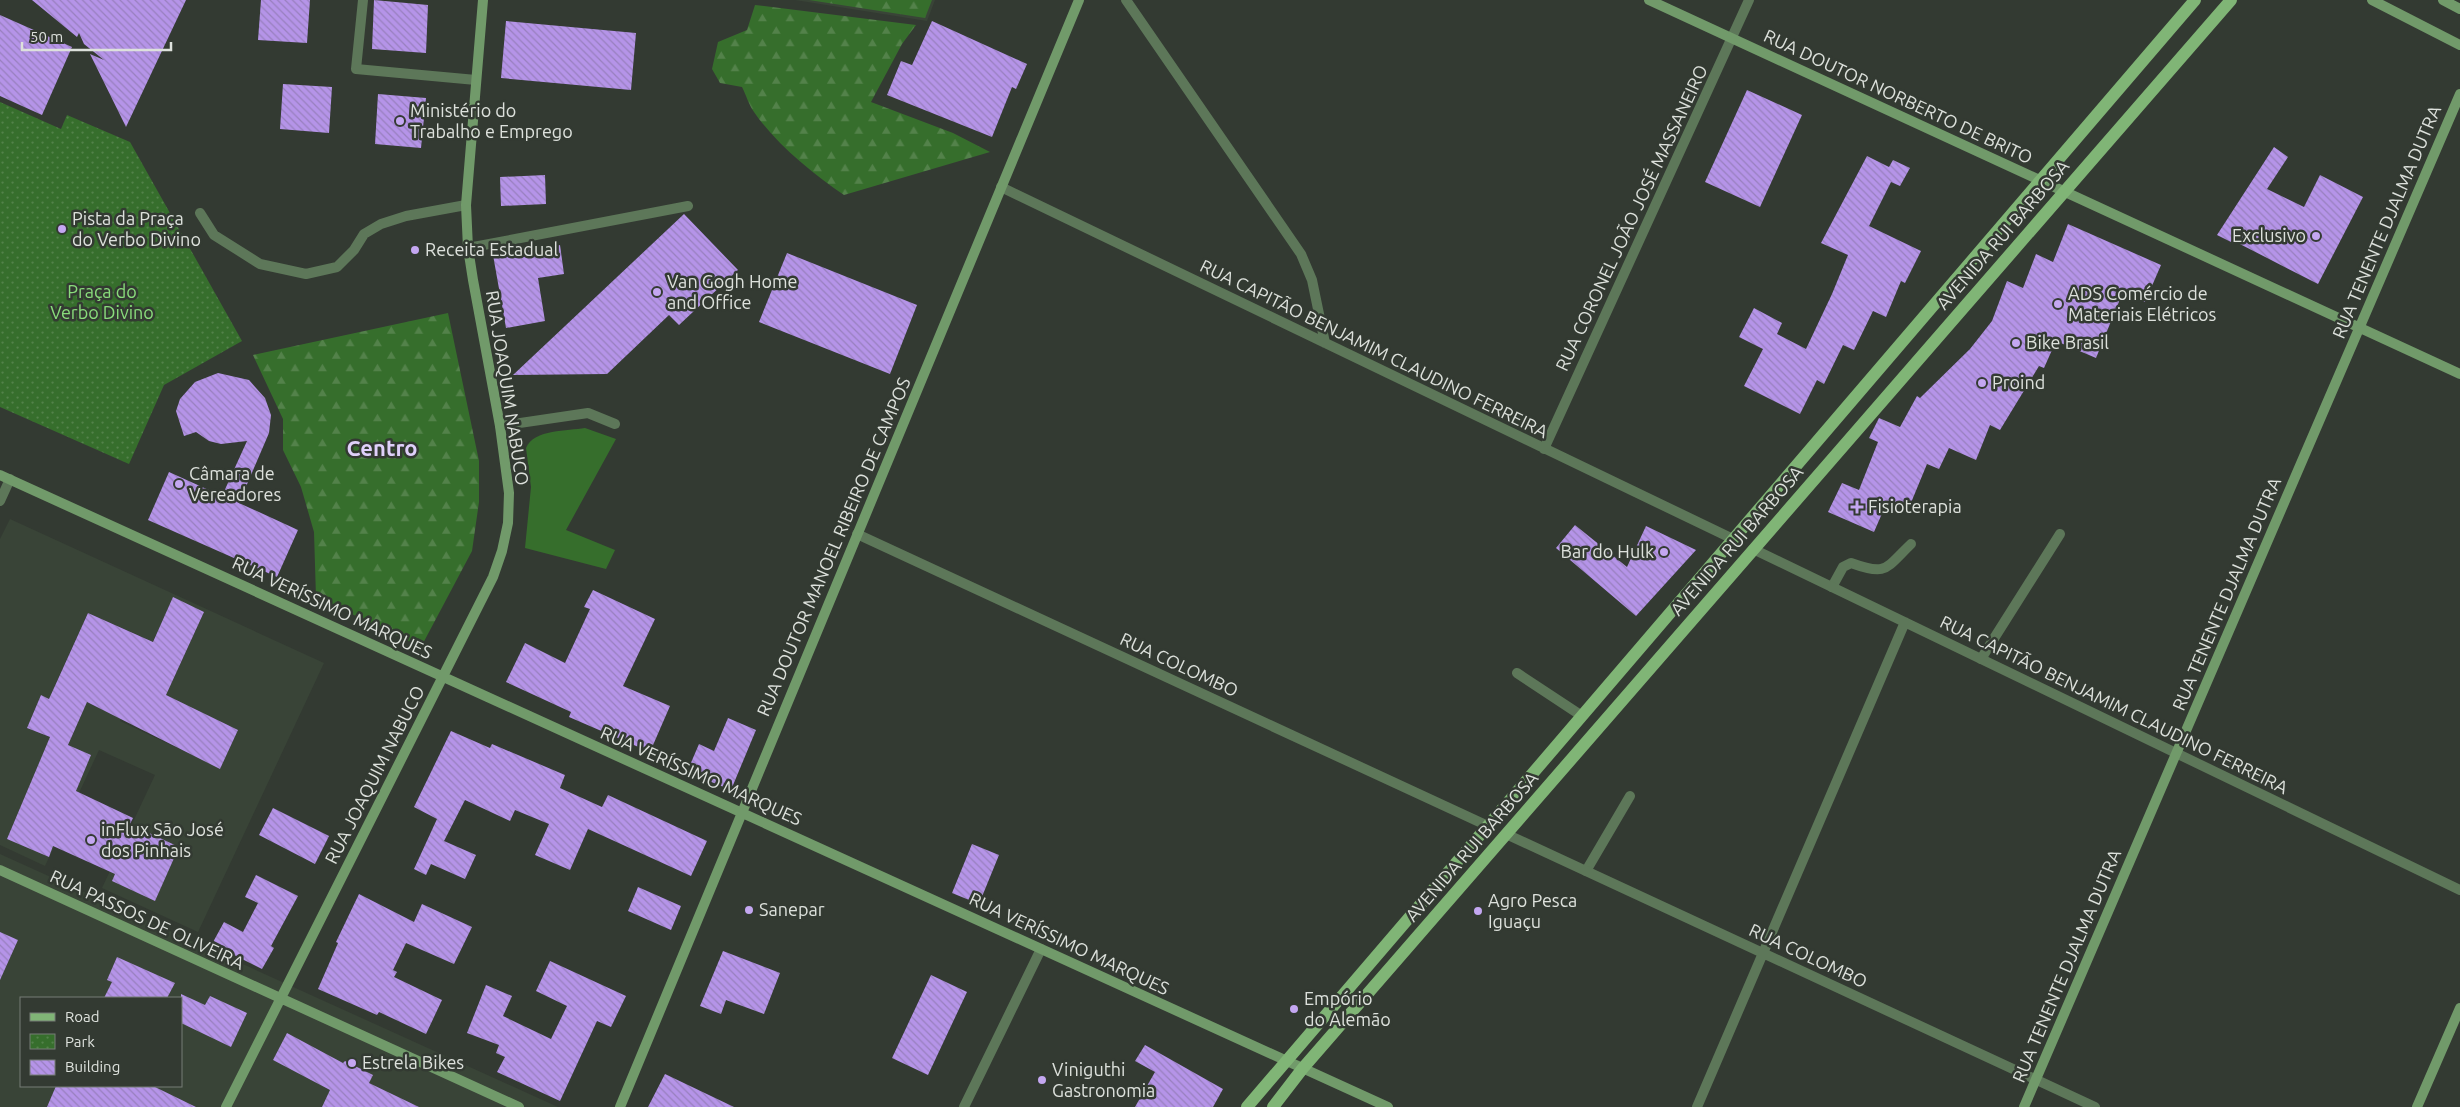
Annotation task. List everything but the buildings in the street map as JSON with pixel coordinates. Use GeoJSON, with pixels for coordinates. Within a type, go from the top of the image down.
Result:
{"type":"FeatureCollection","features":[{"type":"Feature","properties":{"kind":"main road","name":"RUA JOAQUIM NABUCO"},"geometry":{"type":"LineString","coordinates":[[226,1107],[493,577],[502,551],[508,523],[509,493],[500,426],[468,248],[466,205],[483,0]]}},
{"type":"Feature","properties":{"kind":"main road","name":"RUA DOUTOR MANOEL RIBEIRO DE CAMPOS"},"geometry":{"type":"LineString","coordinates":[[620,1107],[1079,0]]}},
{"type":"Feature","properties":{"kind":"main road","name":"RUA DOUTOR NORBERTO DE BRITO"},"geometry":{"type":"LineString","coordinates":[[1649,0],[2460,374]]}},
{"type":"Feature","properties":{"kind":"main road","name":"AVENIDA RUI BARBOSA"},"geometry":{"type":"LineString","coordinates":[[1247,1107],[2195,0]]}},
{"type":"Feature","properties":{"kind":"main road","name":"AVENIDA RUI BARBOSA"},"geometry":{"type":"LineString","coordinates":[[1272,1107],[1303,1068],[2231,0]]}},
{"type":"Feature","properties":{"kind":"main road"},"geometry":{"type":"LineString","coordinates":[[2372,0],[2460,45]]}},
{"type":"Feature","properties":{"kind":"main road"},"geometry":{"type":"LineString","coordinates":[[2442,0],[2460,8]]}},
{"type":"Feature","properties":{"kind":"main road","name":"RUA TENENTE DJALMA DUTRA"},"geometry":{"type":"LineString","coordinates":[[2024,1107],[2460,94]]}},
{"type":"Feature","properties":{"kind":"main road","name":"RUA VERÍSSIMO MARQUES"},"geometry":{"type":"LineString","coordinates":[[5,477],[1388,1107]]}},
{"type":"Feature","properties":{"kind":"main road","name":"RUA PASSOS DE OLIVEIRA"},"geometry":{"type":"LineString","coordinates":[[0,870],[519,1107]]}},
{"type":"Feature","properties":{"kind":"main road"},"geometry":{"type":"LineString","coordinates":[[2417,1107],[2460,1008]]}},
{"type":"Feature","properties":{"kind":"street"},"geometry":{"type":"LineString","coordinates":[[363,0],[356,69],[476,80]]}},
{"type":"Feature","properties":{"kind":"street"},"geometry":{"type":"LineString","coordinates":[[1126,0],[1301,254],[1312,280],[1325,343]]}},
{"type":"Feature","properties":{"kind":"street","name":"RUA CORONEL JOÃO JOSÉ MASSANEIRO"},"geometry":{"type":"LineString","coordinates":[[1544,449],[1749,0]]}},
{"type":"Feature","properties":{"kind":"street","name":"RUA CAPITÃO BENJAMIM CLAUDINO FERREIRA"},"geometry":{"type":"LineString","coordinates":[[1001,187],[1733,539]]}},
{"type":"Feature","properties":{"kind":"street"},"geometry":{"type":"LineString","coordinates":[[200,213],[214,236],[260,264],[306,274],[337,267],[354,250],[364,234],[381,224],[406,216],[466,205]]}},
{"type":"Feature","properties":{"kind":"street"},"geometry":{"type":"LineString","coordinates":[[468,248],[688,206]]}},
{"type":"Feature","properties":{"kind":"street"},"geometry":{"type":"LineString","coordinates":[[500,426],[588,413],[615,424]]}},
{"type":"Feature","properties":{"kind":"street"},"geometry":{"type":"LineString","coordinates":[[0,501],[5,477]]}},
{"type":"Feature","properties":{"kind":"street","name":"RUA COLOMBO"},"geometry":{"type":"LineString","coordinates":[[857,534],[1488,826]]}},
{"type":"Feature","properties":{"kind":"street"},"geometry":{"type":"LineString","coordinates":[[1981,659],[2060,534]]}},
{"type":"Feature","properties":{"kind":"street"},"geometry":{"type":"LineString","coordinates":[[1832,587],[1843,567],[1851,563],[1873,571],[1884,570],[1911,544]]}},
{"type":"Feature","properties":{"kind":"street","name":"RUA CAPITÃO BENJAMIM CLAUDINO FERREIRA"},"geometry":{"type":"LineString","coordinates":[[1753,549],[2460,890]]}},
{"type":"Feature","properties":{"kind":"street"},"geometry":{"type":"LineString","coordinates":[[1697,1107],[1905,622]]}},
{"type":"Feature","properties":{"kind":"street"},"geometry":{"type":"LineString","coordinates":[[1517,673],[1582,716]]}},
{"type":"Feature","properties":{"kind":"street"},"geometry":{"type":"LineString","coordinates":[[1586,871],[1630,796]]}},
{"type":"Feature","properties":{"kind":"street","name":"RUA COLOMBO"},"geometry":{"type":"LineString","coordinates":[[1506,834],[2096,1107]]}},
{"type":"Feature","properties":{"kind":"street"},"geometry":{"type":"LineString","coordinates":[[964,1107],[1041,949]]}},
{"type":"Feature","properties":{"kind":"shaded area"},"geometry":{"type":"Polygon","coordinates":[[[795,0],[935,0],[927,21],[795,0]]]}},
{"type":"Feature","properties":{"kind":"shaded area"},"geometry":{"type":"Polygon","coordinates":[[[10,519],[324,663],[198,932],[102,888],[155,775],[99,750],[45,866],[0,845],[0,539],[10,519]],[[173,598],[140,669],[171,684],[204,612],[173,598]],[[88,613],[54,687],[112,714],[147,639],[88,613]],[[138,683],[120,721],[220,768],[238,730],[138,683]],[[41,695],[27,728],[68,745],[82,713],[41,695]]]}},
{"type":"Feature","properties":{"kind":"shaded area"},"geometry":{"type":"Polygon","coordinates":[[[0,854],[558,1107],[0,1107],[0,854]]]}},
{"type":"Feature","properties":{"kind":"green space"},"geometry":{"type":"Polygon","coordinates":[[[809,0],[932,0],[925,18],[809,0]]]}},
{"type":"Feature","properties":{"kind":"green space"},"geometry":{"type":"Polygon","coordinates":[[[755,5],[916,25],[902,44],[871,102],[953,133],[990,152],[844,195],[820,178],[773,136],[752,109],[742,87],[720,83],[712,69],[718,42],[747,30],[755,5]]]}},
{"type":"Feature","properties":{"kind":"green space","name":"Praça do Verbo Divino"},"geometry":{"type":"Polygon","coordinates":[[[0,102],[61,129],[67,115],[130,142],[242,341],[164,385],[129,464],[0,407],[0,102]]]}},
{"type":"Feature","properties":{"kind":"green space"},"geometry":{"type":"Polygon","coordinates":[[[448,313],[479,461],[479,502],[472,551],[421,647],[316,597],[314,532],[301,487],[283,450],[283,419],[253,355],[448,313]]]}},
{"type":"Feature","properties":{"kind":"green space"},"geometry":{"type":"Polygon","coordinates":[[[585,428],[616,439],[566,530],[615,550],[606,569],[525,548],[531,487],[526,448],[536,437],[544,434],[585,428]]]}},
{"type":"Feature","properties":{"kind":"place","name":"Ministério do Trabalho e Emprego"},"geometry":{"type":"Point","coordinates":[400,121]}},
{"type":"Feature","properties":{"kind":"place","name":"Pista da Praça do Verbo Divino"},"geometry":{"type":"Point","coordinates":[62,229]}},
{"type":"Feature","properties":{"kind":"place","name":"Exclusivo"},"geometry":{"type":"Point","coordinates":[2316,236]}},
{"type":"Feature","properties":{"kind":"place","name":"Receita Estadual"},"geometry":{"type":"Point","coordinates":[415,250]}},
{"type":"Feature","properties":{"kind":"place","name":"Van Gogh Home and Office"},"geometry":{"type":"Point","coordinates":[657,292]}},
{"type":"Feature","properties":{"kind":"place","name":"ADS Comércio de Materiais Elétricos"},"geometry":{"type":"Point","coordinates":[2058,304]}},
{"type":"Feature","properties":{"kind":"place","name":"Bike Brasil"},"geometry":{"type":"Point","coordinates":[2016,343]}},
{"type":"Feature","properties":{"kind":"place","name":"Proind"},"geometry":{"type":"Point","coordinates":[1982,383]}},
{"type":"Feature","properties":{"kind":"place","name":"Câmara de Vereadores"},"geometry":{"type":"Point","coordinates":[179,484]}},
{"type":"Feature","properties":{"kind":"place","name":"Fisioterapia"},"geometry":{"type":"Point","coordinates":[1857,507]}},
{"type":"Feature","properties":{"kind":"place","name":"Bar do Hulk"},"geometry":{"type":"Point","coordinates":[1664,552]}},
{"type":"Feature","properties":{"kind":"place","name":"inFlux São José dos Pinhais"},"geometry":{"type":"Point","coordinates":[91,840]}},
{"type":"Feature","properties":{"kind":"place","name":"Sanepar"},"geometry":{"type":"Point","coordinates":[749,910]}},
{"type":"Feature","properties":{"kind":"place","name":"Agro Pesca Iguaçu"},"geometry":{"type":"Point","coordinates":[1478,911]}},
{"type":"Feature","properties":{"kind":"place","name":"Empório do Alemão"},"geometry":{"type":"Point","coordinates":[1294,1009]}},
{"type":"Feature","properties":{"kind":"place","name":"Estrela Bikes"},"geometry":{"type":"Point","coordinates":[352,1063]}},
{"type":"Feature","properties":{"kind":"place","name":"Viniguthi Gastronomia"},"geometry":{"type":"Point","coordinates":[1042,1080]}},
{"type":"Feature","properties":{"kind":"district","name":"Centro"},"geometry":{"type":"Point","coordinates":[382,448]}}]}
